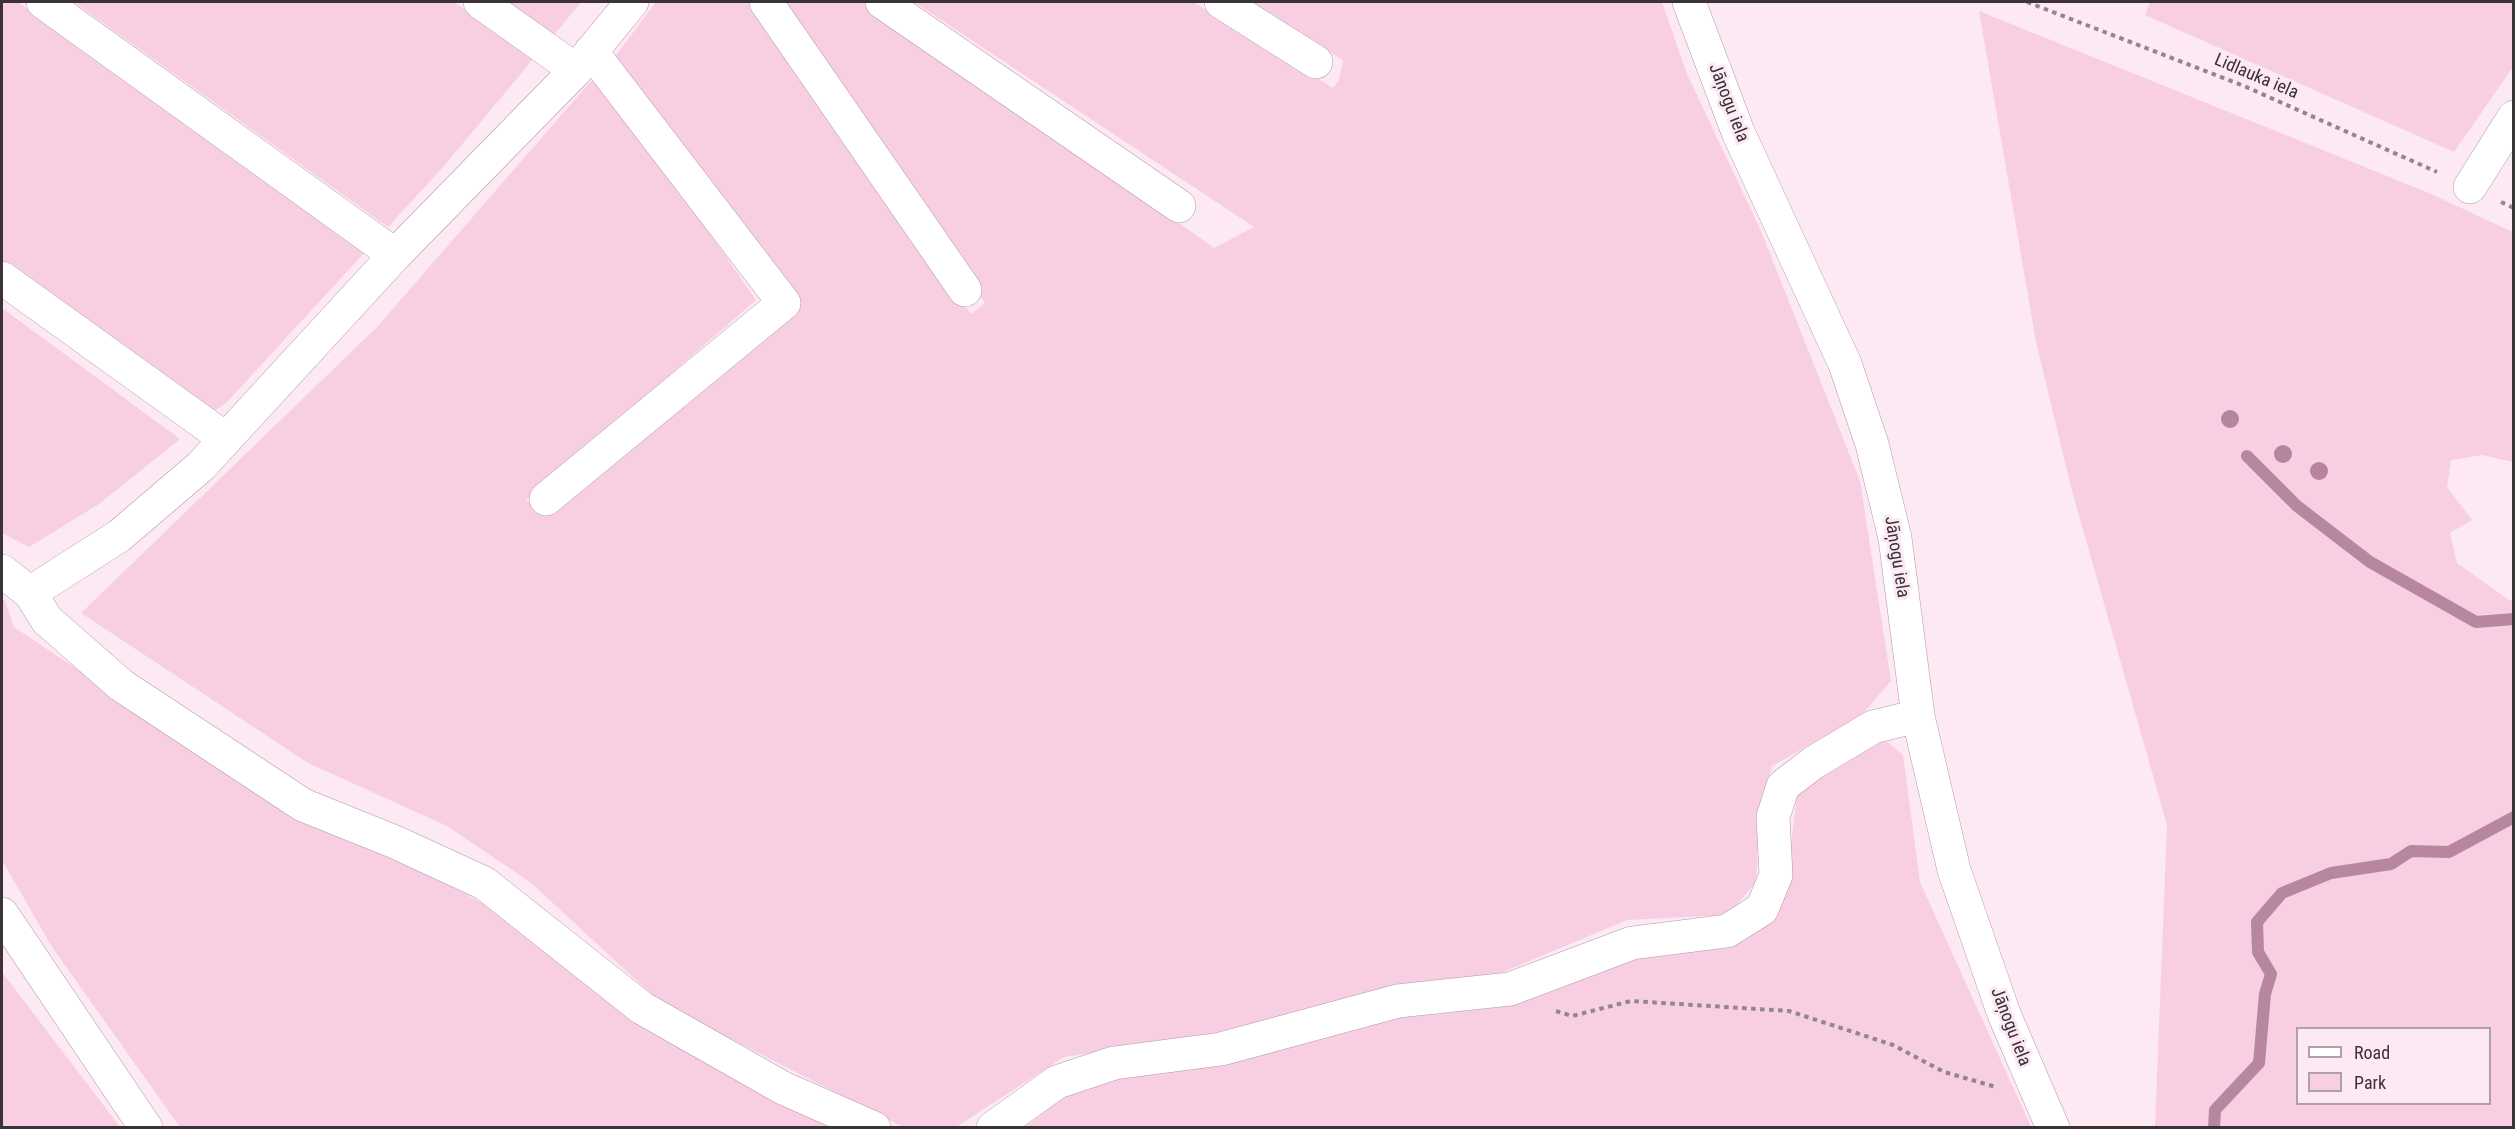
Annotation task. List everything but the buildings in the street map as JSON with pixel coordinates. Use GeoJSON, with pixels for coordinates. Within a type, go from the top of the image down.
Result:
{"type":"FeatureCollection","features":[{"type":"Feature","properties":{"kind":"street"},"geometry":{"type":"LineString","coordinates":[[43,2],[395,255]]}},
{"type":"Feature","properties":{"kind":"street"},"geometry":{"type":"LineString","coordinates":[[480,2],[584,60],[784,303],[546,499]]}},
{"type":"Feature","properties":{"kind":"street"},"geometry":{"type":"LineString","coordinates":[[30,593],[119,536],[201,466],[395,255],[584,60],[632,2]]}},
{"type":"Feature","properties":{"kind":"street"},"geometry":{"type":"LineString","coordinates":[[766,2],[965,290]]}},
{"type":"Feature","properties":{"kind":"street"},"geometry":{"type":"LineString","coordinates":[[882,2],[1179,206]]}},
{"type":"Feature","properties":{"kind":"street"},"geometry":{"type":"LineString","coordinates":[[1221,2],[1316,62]]}},
{"type":"Feature","properties":{"kind":"street","name":"Jāņogu iela"},"geometry":{"type":"LineString","coordinates":[[1689,2],[1738,132],[1845,364],[1872,444],[1895,538],[1918,716],[1954,870],[2004,1014],[2052,1128]]}},
{"type":"Feature","properties":{"kind":"street"},"geometry":{"type":"LineString","coordinates":[[2470,187],[2514,117]]}},
{"type":"Feature","properties":{"kind":"street"},"geometry":{"type":"LineString","coordinates":[[2,278],[226,439]]}},
{"type":"Feature","properties":{"kind":"street"},"geometry":{"type":"LineString","coordinates":[[2,571],[30,593],[47,620],[121,685],[303,805],[395,842],[484,883],[642,1008],[783,1088],[874,1128]]}},
{"type":"Feature","properties":{"kind":"street"},"geometry":{"type":"LineString","coordinates":[[1004,1125],[1057,1082],[1114,1063],[1221,1049],[1398,1001],[1510,989],[1632,943],[1727,931],[1762,909],[1776,875],[1773,817],[1783,786],[1813,763],[1873,727],[1918,716]]}},
{"type":"Feature","properties":{"kind":"street"},"geometry":{"type":"LineString","coordinates":[[2,914],[146,1128]]}},
{"type":"Feature","properties":{"kind":"path","name":"Lidlauka iela"},"geometry":{"type":"LineString","coordinates":[[2027,2],[2244,86],[2470,187]]}},
{"type":"Feature","properties":{"kind":"path"},"geometry":{"type":"LineString","coordinates":[[1510,989],[1522,999],[1572,1016],[1631,1001],[1789,1011],[1893,1045],[1944,1071],[1996,1087],[2033,1086]]}},
{"type":"Feature","properties":{"kind":"green space"},"geometry":{"type":"Polygon","coordinates":[[[2,2],[18,2],[366,251],[227,402],[213,412],[2,260],[2,2]]]}},
{"type":"Feature","properties":{"kind":"green space"},"geometry":{"type":"Polygon","coordinates":[[[74,2],[454,2],[534,58],[444,166],[388,227],[74,2]]]}},
{"type":"Feature","properties":{"kind":"green space"},"geometry":{"type":"Polygon","coordinates":[[[507,2],[581,2],[554,35],[507,2]]]}},
{"type":"Feature","properties":{"kind":"green space"},"geometry":{"type":"Polygon","coordinates":[[[656,2],[752,2],[971,314],[985,303],[780,2],[867,2],[1214,248],[1254,227],[914,2],[1193,2],[1333,88],[1339,80],[1343,60],[1248,2],[1662,2],[1687,74],[1761,231],[1860,481],[1891,681],[1860,717],[1772,766],[1760,808],[1756,882],[1728,915],[1627,920],[1489,978],[1402,984],[1195,1038],[1064,1057],[956,1127],[905,1128],[661,1003],[530,882],[447,826],[308,763],[81,613],[377,327],[598,73],[756,300],[526,500],[547,516],[800,306],[614,58],[656,2]]]}},
{"type":"Feature","properties":{"kind":"green space"},"geometry":{"type":"Polygon","coordinates":[[[2150,2],[2513,2],[2513,67],[2454,152],[2145,15],[2150,2]]]}},
{"type":"Feature","properties":{"kind":"green space"},"geometry":{"type":"Polygon","coordinates":[[[1979,11],[2429,193],[2513,232],[2513,462],[2482,455],[2451,460],[2447,487],[2472,520],[2450,533],[2457,563],[2509,600],[2513,600],[2513,1127],[2155,1127],[2167,825],[2072,491],[2036,342],[1979,11]]]}},
{"type":"Feature","properties":{"kind":"green space"},"geometry":{"type":"Polygon","coordinates":[[[2,308],[180,439],[99,504],[29,547],[2,533],[2,308]]]}},
{"type":"Feature","properties":{"kind":"green space"},"geometry":{"type":"Polygon","coordinates":[[[2,599],[5,601],[14,627],[270,798],[397,858],[490,907],[838,1127],[180,1127],[52,947],[2,860],[2,599]]]}},
{"type":"Feature","properties":{"kind":"green space"},"geometry":{"type":"Polygon","coordinates":[[[1885,740],[1903,755],[1920,882],[2031,1127],[1025,1128],[1062,1097],[1116,1078],[1627,957],[1743,941],[1785,890],[1798,789],[1885,740]]]}},
{"type":"Feature","properties":{"kind":"green space"},"geometry":{"type":"Polygon","coordinates":[[[2,972],[120,1127],[2,1127],[2,972]]]}},
{"type":"Feature","properties":{"kind":"waterway"},"geometry":{"type":"LineString","coordinates":[[2247,456],[2297,506],[2370,562],[2476,622],[2514,619]]}},
{"type":"Feature","properties":{"kind":"waterway"},"geometry":{"type":"LineString","coordinates":[[2214,1128],[2215,1110],[2259,1063],[2265,994],[2271,974],[2258,952],[2257,922],[2282,893],[2331,873],[2391,864],[2411,851],[2449,852],[2514,817]]}}]}
